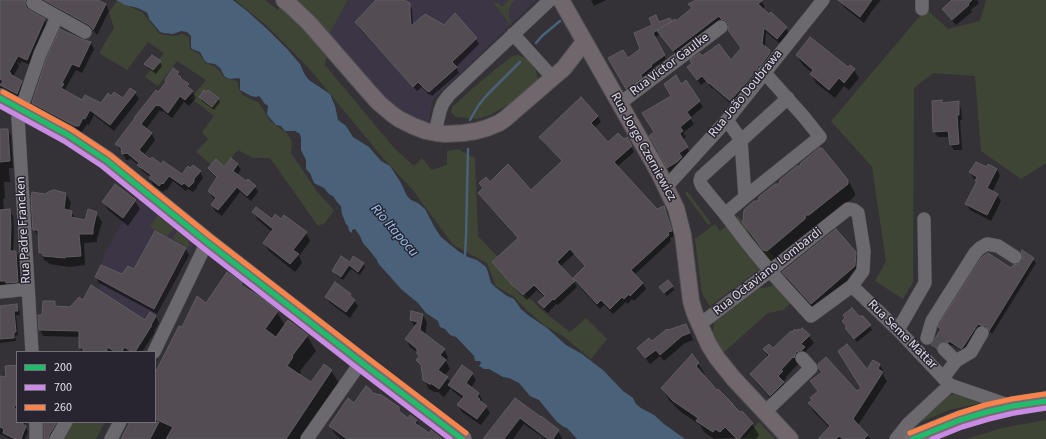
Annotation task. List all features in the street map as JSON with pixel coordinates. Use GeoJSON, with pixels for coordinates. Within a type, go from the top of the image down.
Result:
{"type":"FeatureCollection","features":[{"type":"Feature","properties":{"kind":"highway"},"geometry":{"type":"LineString","coordinates":[[0,98],[68,135],[106,160],[361,362],[462,439]]}},
{"type":"Feature","properties":{"kind":"highway"},"geometry":{"type":"LineString","coordinates":[[913,439],[960,420],[987,412],[1046,401]]}},
{"type":"Feature","properties":{"kind":"main road"},"geometry":{"type":"LineString","coordinates":[[284,0],[308,23],[379,103],[392,114],[413,126],[426,131],[445,134],[463,133],[487,128],[510,116],[558,73],[584,42]]}},
{"type":"Feature","properties":{"kind":"main road","name":"Rua Jorge Czerniewicz"},"geometry":{"type":"LineString","coordinates":[[561,0],[666,187],[676,208],[681,222],[691,301],[699,325],[709,345],[717,358],[734,379],[790,439]]}},
{"type":"Feature","properties":{"kind":"main road"},"geometry":{"type":"LineString","coordinates":[[558,73],[573,66],[588,66],[601,71]]}},
{"type":"Feature","properties":{"kind":"street"},"geometry":{"type":"LineString","coordinates":[[436,128],[440,111],[449,94],[550,0]]}},
{"type":"Feature","properties":{"kind":"street","name":"Rua João Doubrawa"},"geometry":{"type":"LineString","coordinates":[[666,187],[727,120],[823,0]]}},
{"type":"Feature","properties":{"kind":"street"},"geometry":{"type":"LineString","coordinates":[[33,3],[85,32]]}},
{"type":"Feature","properties":{"kind":"street","name":"Rua Padre Francken"},"geometry":{"type":"LineString","coordinates":[[32,351],[18,118],[40,54],[57,17]]}},
{"type":"Feature","properties":{"kind":"street","name":"Rua Victor Gaulke"},"geometry":{"type":"LineString","coordinates":[[619,104],[721,27]]}},
{"type":"Feature","properties":{"kind":"street"},"geometry":{"type":"LineString","coordinates":[[513,34],[558,73]]}},
{"type":"Feature","properties":{"kind":"street"},"geometry":{"type":"LineString","coordinates":[[725,214],[820,137],[788,98],[764,72]]}},
{"type":"Feature","properties":{"kind":"street"},"geometry":{"type":"LineString","coordinates":[[788,98],[701,177],[700,182],[770,271],[811,316],[852,286]]}},
{"type":"Feature","properties":{"kind":"street"},"geometry":{"type":"LineString","coordinates":[[727,120],[741,140],[745,197]]}},
{"type":"Feature","properties":{"kind":"street","name":"Rua Octaviano Lombardi"},"geometry":{"type":"LineString","coordinates":[[699,325],[848,209],[854,210],[858,213],[864,251],[863,271],[852,286]]}},
{"type":"Feature","properties":{"kind":"street"},"geometry":{"type":"LineString","coordinates":[[898,330],[924,283],[924,219]]}},
{"type":"Feature","properties":{"kind":"street"},"geometry":{"type":"LineString","coordinates":[[154,351],[208,242]]}},
{"type":"Feature","properties":{"kind":"street"},"geometry":{"type":"LineString","coordinates":[[918,352],[931,338],[932,321],[975,253],[980,248],[987,244],[998,246],[1015,257]]}},
{"type":"Feature","properties":{"kind":"street","name":"Rua Seme Mattar"},"geometry":{"type":"LineString","coordinates":[[852,286],[898,330],[947,381],[1013,406]]}},
{"type":"Feature","properties":{"kind":"street"},"geometry":{"type":"LineString","coordinates":[[0,292],[28,289]]}},
{"type":"Feature","properties":{"kind":"street"},"geometry":{"type":"LineString","coordinates":[[896,439],[947,381],[956,361],[971,352],[982,333]]}},
{"type":"Feature","properties":{"kind":"street"},"geometry":{"type":"LineString","coordinates":[[944,349],[956,361]]}},
{"type":"Feature","properties":{"kind":"street"},"geometry":{"type":"LineString","coordinates":[[765,412],[812,368],[802,358]]}},
{"type":"Feature","properties":{"kind":"street"},"geometry":{"type":"LineString","coordinates":[[307,439],[361,362]]}},
{"type":"Feature","properties":{"kind":"street"},"geometry":{"type":"LineString","coordinates":[[36,423],[36,439]]}},
{"type":"Feature","properties":{"kind":"street"},"geometry":{"type":"LineString","coordinates":[[56,439],[65,423]]}},
{"type":"Feature","properties":{"kind":"street"},"geometry":{"type":"LineString","coordinates":[[112,439],[120,423]]}},
{"type":"Feature","properties":{"kind":"shaded area"},"geometry":{"type":"Polygon","coordinates":[[[348,0],[536,0],[433,99],[428,124],[411,118],[386,98],[330,38],[331,31],[348,0]]]}},
{"type":"Feature","properties":{"kind":"shaded area"},"geometry":{"type":"Polygon","coordinates":[[[140,198],[195,241],[152,324],[136,351],[91,304],[109,269],[101,265],[105,253],[127,213],[140,198]]]}},
{"type":"Feature","properties":{"kind":"green space"},"geometry":{"type":"Polygon","coordinates":[[[235,0],[265,0],[278,10],[284,0],[348,0],[331,31],[325,65],[395,149],[414,166],[422,158],[432,170],[447,165],[447,151],[458,149],[475,158],[478,236],[498,257],[508,278],[544,312],[570,332],[586,318],[607,339],[591,359],[563,336],[545,326],[513,296],[496,286],[487,263],[453,245],[412,189],[383,158],[307,66],[266,25],[235,0]]]}},
{"type":"Feature","properties":{"kind":"green space"},"geometry":{"type":"Polygon","coordinates":[[[509,0],[515,0],[509,10],[511,25],[494,4],[498,3],[502,7],[509,0]]]}},
{"type":"Feature","properties":{"kind":"green space"},"geometry":{"type":"Polygon","coordinates":[[[986,0],[1046,0],[1046,163],[1021,179],[981,151],[975,76],[933,73],[914,88],[913,282],[903,299],[875,281],[886,261],[872,167],[831,121],[926,9],[948,29],[980,21],[986,0]]]}},
{"type":"Feature","properties":{"kind":"green space"},"geometry":{"type":"Polygon","coordinates":[[[117,1],[142,12],[160,34],[175,36],[182,34],[189,37],[190,49],[199,54],[206,63],[216,67],[225,78],[237,81],[239,90],[243,95],[259,103],[271,122],[287,133],[292,142],[291,153],[318,193],[334,210],[325,223],[318,226],[270,158],[253,158],[238,150],[220,172],[196,152],[208,139],[202,132],[214,116],[191,98],[206,80],[177,61],[158,86],[145,77],[164,53],[148,42],[127,70],[99,53],[114,28],[109,12],[117,1]]]}},
{"type":"Feature","properties":{"kind":"green space"},"geometry":{"type":"Polygon","coordinates":[[[518,55],[527,59],[536,71],[538,79],[513,102],[490,115],[477,119],[456,117],[451,112],[452,107],[480,82],[512,56],[518,55]]]}},
{"type":"Feature","properties":{"kind":"green space"},"geometry":{"type":"Polygon","coordinates":[[[687,191],[711,223],[708,225],[685,193],[687,191]]]}},
{"type":"Feature","properties":{"kind":"green space"},"geometry":{"type":"Polygon","coordinates":[[[158,215],[174,228],[167,237],[150,227],[158,215]]]}},
{"type":"Feature","properties":{"kind":"green space"},"geometry":{"type":"Polygon","coordinates":[[[738,216],[775,258],[710,306],[702,293],[695,239],[715,224],[720,231],[738,216]]]}},
{"type":"Feature","properties":{"kind":"green space"},"geometry":{"type":"Polygon","coordinates":[[[177,231],[190,242],[187,248],[173,239],[177,231]]]}},
{"type":"Feature","properties":{"kind":"green space"},"geometry":{"type":"Polygon","coordinates":[[[776,284],[791,303],[783,310],[768,313],[723,353],[713,332],[714,322],[717,317],[755,287],[769,287],[776,284]]]}},
{"type":"Feature","properties":{"kind":"green space"},"geometry":{"type":"Polygon","coordinates":[[[955,394],[981,403],[949,410],[917,424],[949,395],[955,394]]]}},
{"type":"Feature","properties":{"kind":"green space"},"geometry":{"type":"Polygon","coordinates":[[[1046,420],[1046,439],[966,439],[1002,428],[1046,420]]]}},
{"type":"Feature","properties":{"kind":"green space"},"geometry":{"type":"Polygon","coordinates":[[[759,422],[775,439],[743,439],[759,422]]]}},
{"type":"Feature","properties":{"kind":"green space"},"geometry":{"type":"Polygon","coordinates":[[[71,423],[104,423],[96,439],[63,439],[71,423]]]}},
{"type":"Feature","properties":{"kind":"water","name":"Rio Itapocu"},"geometry":{"type":"Polygon","coordinates":[[[116,0],[233,0],[267,29],[287,49],[300,64],[309,80],[330,94],[335,106],[338,120],[346,126],[353,137],[369,147],[381,161],[390,166],[407,196],[425,209],[441,237],[458,251],[477,260],[486,267],[491,283],[495,287],[507,296],[514,299],[521,309],[547,328],[566,345],[582,354],[604,371],[623,391],[633,398],[636,404],[641,408],[654,415],[685,439],[577,439],[567,428],[557,422],[539,400],[530,396],[519,383],[479,366],[481,363],[480,361],[475,361],[474,356],[456,337],[450,335],[445,329],[440,327],[438,321],[426,313],[418,303],[401,289],[378,263],[363,243],[355,229],[352,230],[352,233],[349,231],[342,214],[341,206],[324,188],[314,183],[310,173],[306,169],[306,160],[301,150],[300,134],[295,131],[285,131],[281,126],[276,125],[267,114],[268,106],[259,96],[251,96],[240,90],[240,79],[230,79],[225,77],[221,69],[215,64],[205,61],[200,52],[192,49],[191,36],[187,32],[181,31],[173,34],[160,32],[149,19],[146,12],[138,8],[125,5],[116,0]]]}},
{"type":"Feature","properties":{"kind":"building"},"geometry":{"type":"Polygon","coordinates":[[[0,0],[26,0],[25,4],[29,10],[45,19],[27,60],[18,56],[9,72],[22,81],[17,94],[0,85],[3,81],[0,79],[0,0]]]}},
{"type":"Feature","properties":{"kind":"building"},"geometry":{"type":"Polygon","coordinates":[[[44,0],[98,0],[106,4],[93,30],[89,25],[44,0]]]}},
{"type":"Feature","properties":{"kind":"building"},"geometry":{"type":"Polygon","coordinates":[[[376,0],[404,0],[410,3],[411,26],[425,14],[444,25],[455,13],[477,38],[452,62],[457,67],[429,92],[418,82],[413,87],[355,22],[376,0]]]}},
{"type":"Feature","properties":{"kind":"building"},"geometry":{"type":"Polygon","coordinates":[[[696,0],[763,0],[758,4],[769,14],[771,12],[787,27],[777,39],[764,28],[762,44],[770,50],[770,53],[730,101],[709,84],[702,76],[697,80],[687,67],[692,63],[690,61],[691,59],[700,53],[702,56],[719,44],[731,60],[741,48],[728,30],[729,26],[727,22],[719,16],[673,51],[657,31],[675,19],[676,21],[692,8],[688,4],[696,0]]]}},
{"type":"Feature","properties":{"kind":"building"},"geometry":{"type":"Polygon","coordinates":[[[838,0],[872,0],[860,17],[838,0]]]}},
{"type":"Feature","properties":{"kind":"building"},"geometry":{"type":"Polygon","coordinates":[[[952,0],[972,0],[968,4],[969,5],[952,20],[942,9],[952,0]]]}},
{"type":"Feature","properties":{"kind":"building"},"geometry":{"type":"Polygon","coordinates":[[[656,15],[659,22],[670,18],[672,21],[653,33],[665,55],[651,65],[652,66],[641,75],[642,77],[626,89],[608,58],[623,50],[628,58],[640,49],[634,33],[652,25],[649,18],[656,15]]]}},
{"type":"Feature","properties":{"kind":"building"},"geometry":{"type":"Polygon","coordinates":[[[60,29],[91,42],[79,67],[72,64],[61,88],[82,100],[85,95],[101,103],[108,93],[111,96],[114,92],[123,98],[130,88],[136,92],[110,125],[90,110],[85,119],[83,118],[79,126],[75,126],[32,103],[47,57],[60,29]]]}},
{"type":"Feature","properties":{"kind":"building"},"geometry":{"type":"Polygon","coordinates":[[[810,37],[848,67],[850,65],[855,69],[844,83],[839,78],[829,90],[810,74],[813,70],[796,55],[810,37]]]}},
{"type":"Feature","properties":{"kind":"building"},"geometry":{"type":"Polygon","coordinates":[[[152,55],[161,61],[153,70],[144,64],[152,55]]]}},
{"type":"Feature","properties":{"kind":"building"},"geometry":{"type":"Polygon","coordinates":[[[173,68],[179,72],[177,74],[189,84],[187,86],[193,91],[185,100],[180,96],[168,113],[159,105],[156,105],[141,124],[152,133],[139,150],[150,159],[152,157],[161,164],[163,161],[182,174],[188,166],[190,168],[193,165],[201,171],[189,187],[184,183],[182,185],[169,176],[163,184],[162,183],[159,186],[149,178],[151,175],[137,165],[139,163],[127,153],[122,154],[121,148],[115,144],[156,90],[158,92],[166,82],[165,80],[173,68]]]}},
{"type":"Feature","properties":{"kind":"building"},"geometry":{"type":"Polygon","coordinates":[[[676,75],[681,84],[686,80],[700,101],[687,112],[691,118],[680,127],[683,131],[680,134],[688,147],[679,153],[682,157],[677,162],[667,168],[649,136],[654,132],[642,113],[671,96],[664,84],[676,75]]]}},
{"type":"Feature","properties":{"kind":"building"},"geometry":{"type":"Polygon","coordinates":[[[204,90],[206,92],[208,90],[219,98],[212,107],[199,97],[204,90]]]}},
{"type":"Feature","properties":{"kind":"building"},"geometry":{"type":"Polygon","coordinates":[[[581,97],[598,116],[591,123],[608,142],[618,133],[624,139],[627,137],[632,146],[614,162],[657,209],[664,206],[672,231],[668,232],[669,235],[631,270],[643,283],[630,296],[629,294],[624,299],[622,297],[610,309],[601,300],[597,304],[573,278],[585,266],[570,249],[557,262],[575,281],[544,308],[538,302],[545,296],[534,285],[523,295],[492,262],[518,238],[478,193],[483,188],[479,183],[486,177],[490,182],[508,164],[531,190],[562,161],[539,137],[581,97]]]}},
{"type":"Feature","properties":{"kind":"building"},"geometry":{"type":"Polygon","coordinates":[[[942,100],[942,103],[959,101],[959,115],[957,115],[959,144],[950,145],[948,131],[933,132],[932,101],[942,100]]]}},
{"type":"Feature","properties":{"kind":"building"},"geometry":{"type":"Polygon","coordinates":[[[0,129],[8,129],[10,161],[0,162],[0,129]]]}},
{"type":"Feature","properties":{"kind":"building"},"geometry":{"type":"Polygon","coordinates":[[[819,148],[822,148],[848,180],[848,184],[809,215],[806,215],[805,219],[767,251],[763,250],[742,222],[744,210],[754,201],[758,201],[759,197],[775,184],[779,184],[780,180],[797,166],[800,166],[801,163],[819,148]]]}},
{"type":"Feature","properties":{"kind":"building"},"geometry":{"type":"Polygon","coordinates":[[[231,158],[238,164],[233,171],[246,181],[248,179],[256,186],[247,196],[237,187],[218,210],[211,205],[216,198],[208,191],[217,177],[208,168],[216,159],[224,167],[231,158]]]}},
{"type":"Feature","properties":{"kind":"building"},"geometry":{"type":"Polygon","coordinates":[[[976,162],[987,167],[988,164],[997,169],[987,188],[998,194],[987,215],[965,204],[977,181],[975,181],[977,177],[969,172],[976,162]]]}},
{"type":"Feature","properties":{"kind":"building"},"geometry":{"type":"Polygon","coordinates":[[[115,184],[136,200],[123,218],[102,202],[115,184]]]}},
{"type":"Feature","properties":{"kind":"building"},"geometry":{"type":"Polygon","coordinates":[[[54,190],[66,193],[64,209],[72,211],[71,217],[85,220],[88,209],[97,212],[93,234],[79,234],[81,256],[65,258],[43,256],[42,253],[39,253],[38,231],[33,230],[32,192],[45,194],[54,190]]]}},
{"type":"Feature","properties":{"kind":"building"},"geometry":{"type":"Polygon","coordinates":[[[256,207],[272,219],[275,214],[281,219],[284,215],[307,232],[293,250],[299,254],[290,264],[263,243],[273,229],[252,212],[256,207]]]}},
{"type":"Feature","properties":{"kind":"building"},"geometry":{"type":"Polygon","coordinates":[[[10,209],[10,251],[16,251],[18,282],[6,283],[6,281],[0,281],[0,210],[10,209]]]}},
{"type":"Feature","properties":{"kind":"building"},"geometry":{"type":"Polygon","coordinates":[[[836,229],[856,252],[855,266],[811,304],[782,272],[836,229]]]}},
{"type":"Feature","properties":{"kind":"building"},"geometry":{"type":"Polygon","coordinates":[[[155,231],[186,248],[154,309],[95,277],[101,265],[122,274],[128,266],[134,269],[155,231]]]}},
{"type":"Feature","properties":{"kind":"building"},"geometry":{"type":"Polygon","coordinates":[[[1022,250],[1034,258],[989,331],[986,326],[978,324],[961,349],[949,341],[948,343],[946,341],[942,341],[936,348],[931,345],[941,329],[938,327],[939,324],[981,258],[988,253],[1011,268],[1013,265],[1022,261],[1022,250]]]}},
{"type":"Feature","properties":{"kind":"building"},"geometry":{"type":"Polygon","coordinates":[[[341,256],[350,262],[353,256],[364,263],[358,272],[349,265],[341,277],[332,271],[341,256]]]}},
{"type":"Feature","properties":{"kind":"building"},"geometry":{"type":"Polygon","coordinates":[[[227,272],[242,283],[241,285],[262,298],[278,311],[265,329],[276,337],[288,320],[308,335],[292,356],[293,357],[287,366],[311,382],[324,364],[332,370],[286,439],[166,439],[173,427],[156,419],[156,371],[179,326],[182,327],[197,296],[206,303],[227,272]]]}},
{"type":"Feature","properties":{"kind":"building"},"geometry":{"type":"Polygon","coordinates":[[[668,280],[673,286],[664,293],[659,287],[668,280]]]}},
{"type":"Feature","properties":{"kind":"building"},"geometry":{"type":"Polygon","coordinates":[[[335,282],[351,294],[350,296],[355,300],[346,312],[325,297],[335,282]]]}},
{"type":"Feature","properties":{"kind":"building"},"geometry":{"type":"Polygon","coordinates":[[[91,285],[145,320],[150,312],[156,316],[136,351],[130,351],[124,347],[122,351],[114,351],[107,347],[107,351],[83,351],[83,348],[79,348],[79,331],[39,330],[38,315],[42,315],[43,301],[55,301],[55,306],[70,307],[79,297],[83,300],[91,285]]]}},
{"type":"Feature","properties":{"kind":"building"},"geometry":{"type":"Polygon","coordinates":[[[17,304],[18,311],[14,311],[16,332],[14,332],[14,338],[0,339],[0,306],[17,304]]]}},
{"type":"Feature","properties":{"kind":"building"},"geometry":{"type":"Polygon","coordinates":[[[852,308],[859,316],[863,316],[871,325],[854,339],[845,328],[847,327],[842,321],[845,318],[843,315],[852,308]]]}},
{"type":"Feature","properties":{"kind":"building"},"geometry":{"type":"Polygon","coordinates":[[[411,311],[423,314],[420,330],[445,349],[440,355],[446,360],[438,370],[448,377],[439,389],[423,380],[421,365],[416,360],[419,356],[417,354],[417,349],[405,339],[418,322],[410,320],[411,311]]]}},
{"type":"Feature","properties":{"kind":"building"},"geometry":{"type":"Polygon","coordinates":[[[686,324],[690,333],[682,336],[660,355],[656,350],[645,358],[637,348],[649,338],[652,341],[667,329],[668,330],[686,324]]]}},
{"type":"Feature","properties":{"kind":"building"},"geometry":{"type":"Polygon","coordinates":[[[802,328],[810,335],[801,344],[805,347],[796,352],[794,358],[793,357],[781,370],[783,371],[778,376],[784,382],[770,396],[750,374],[769,355],[763,349],[769,344],[773,348],[791,331],[792,332],[795,329],[797,331],[798,329],[800,330],[802,328]]]}},
{"type":"Feature","properties":{"kind":"building"},"geometry":{"type":"Polygon","coordinates":[[[847,344],[867,369],[873,360],[880,364],[878,369],[883,372],[853,419],[868,435],[864,439],[843,439],[839,436],[836,439],[818,439],[830,426],[808,403],[812,400],[810,398],[818,391],[810,381],[822,372],[819,369],[818,364],[826,357],[857,391],[861,388],[838,351],[847,344]]]}},
{"type":"Feature","properties":{"kind":"building"},"geometry":{"type":"Polygon","coordinates":[[[692,354],[699,363],[696,366],[717,390],[718,389],[740,412],[742,411],[753,423],[739,439],[737,439],[725,427],[720,432],[715,429],[713,432],[696,421],[698,418],[673,401],[661,388],[692,354]]]}},
{"type":"Feature","properties":{"kind":"building"},"geometry":{"type":"Polygon","coordinates":[[[16,365],[16,404],[14,408],[16,409],[16,423],[23,423],[26,426],[21,439],[15,439],[3,433],[4,429],[0,427],[0,376],[6,377],[5,366],[16,365]]]}},
{"type":"Feature","properties":{"kind":"building"},"geometry":{"type":"Polygon","coordinates":[[[462,365],[473,373],[466,383],[479,393],[477,397],[487,406],[477,419],[457,405],[464,396],[448,385],[462,365]]]}},
{"type":"Feature","properties":{"kind":"building"},"geometry":{"type":"Polygon","coordinates":[[[366,386],[373,393],[380,394],[399,407],[399,411],[408,418],[410,415],[417,420],[415,423],[429,433],[431,430],[442,439],[347,439],[329,426],[348,398],[354,403],[366,386]]]}},
{"type":"Feature","properties":{"kind":"building"},"geometry":{"type":"Polygon","coordinates":[[[515,398],[559,430],[553,439],[545,437],[520,418],[504,439],[483,439],[515,398]]]}},
{"type":"Feature","properties":{"kind":"building"},"geometry":{"type":"Polygon","coordinates":[[[159,422],[150,439],[121,439],[129,423],[159,422]]]}},
{"type":"Feature","properties":{"kind":"building"},"geometry":{"type":"Polygon","coordinates":[[[44,423],[56,423],[48,439],[44,439],[44,423]]]}},
{"type":"Feature","properties":{"kind":"waterway"},"geometry":{"type":"LineString","coordinates":[[536,43],[560,21]]}},
{"type":"Feature","properties":{"kind":"waterway"},"geometry":{"type":"LineString","coordinates":[[470,120],[478,106],[487,95],[520,62]]}},
{"type":"Feature","properties":{"kind":"waterway"},"geometry":{"type":"LineString","coordinates":[[464,257],[466,236],[468,149]]}},
{"type":"Feature","properties":{"kind":"tunnel"},"geometry":{"type":"LineString","coordinates":[[935,339],[944,349]]}},
{"type":"Feature","properties":{"kind":"transit line","name":"260"},"geometry":{"type":"LineString","coordinates":[[3,92],[71,129],[110,155],[211,237],[466,433]]}},
{"type":"Feature","properties":{"kind":"transit line","name":"200"},"geometry":{"type":"LineString","coordinates":[[0,98],[68,135],[106,160],[207,242],[462,439]]}},
{"type":"Feature","properties":{"kind":"transit line","name":"700"},"geometry":{"type":"LineString","coordinates":[[0,106],[64,141],[102,166],[203,248],[450,439]]}},
{"type":"Feature","properties":{"kind":"transit line","name":"260"},"geometry":{"type":"LineString","coordinates":[[910,433],[957,414],[985,405],[1045,394]]}},
{"type":"Feature","properties":{"kind":"transit line","name":"200"},"geometry":{"type":"LineString","coordinates":[[913,439],[960,420],[987,412],[1046,401]]}},
{"type":"Feature","properties":{"kind":"transit line","name":"700"},"geometry":{"type":"LineString","coordinates":[[932,439],[962,427],[989,419],[1046,408]]}}]}
